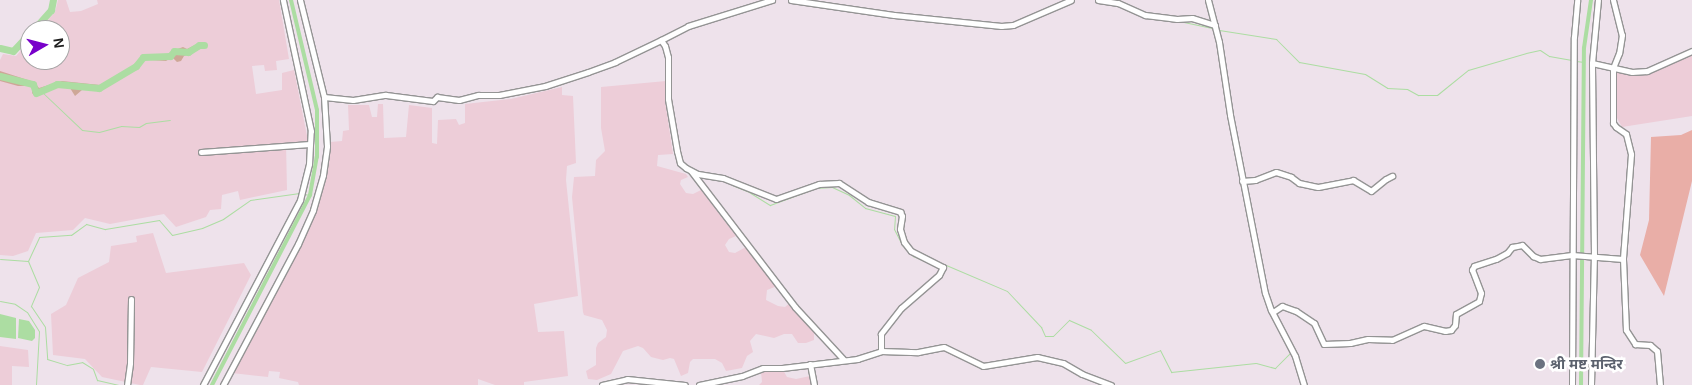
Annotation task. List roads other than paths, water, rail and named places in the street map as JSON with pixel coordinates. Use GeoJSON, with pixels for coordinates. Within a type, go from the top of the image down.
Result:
{"type":"FeatureCollection","features":[{"type":"Feature","properties":{"kind":"street"},"geometry":{"type":"LineString","coordinates":[[203,385],[300,200],[309,164],[311,131],[283,0]]}},
{"type":"Feature","properties":{"kind":"street"},"geometry":{"type":"LineString","coordinates":[[223,385],[298,244],[313,210],[323,175],[327,146],[324,97],[300,0]]}},
{"type":"Feature","properties":{"kind":"street"},"geometry":{"type":"LineString","coordinates":[[324,97],[353,100],[386,95],[433,102],[437,97],[459,100],[478,95],[499,95],[545,86],[615,62],[688,26],[772,0]]}},
{"type":"Feature","properties":{"kind":"street"},"geometry":{"type":"LineString","coordinates":[[791,0],[904,16],[1001,26],[1021,22],[1072,0]]}},
{"type":"Feature","properties":{"kind":"street"},"geometry":{"type":"LineString","coordinates":[[1098,0],[1118,3],[1145,15],[1177,19],[1192,18],[1215,25]]}},
{"type":"Feature","properties":{"kind":"street"},"geometry":{"type":"LineString","coordinates":[[1208,0],[1215,25],[1242,181],[1255,232],[1265,293],[1295,356],[1304,385]]}},
{"type":"Feature","properties":{"kind":"street"},"geometry":{"type":"LineString","coordinates":[[1572,385],[1574,37],[1577,0]]}},
{"type":"Feature","properties":{"kind":"street"},"geometry":{"type":"LineString","coordinates":[[1591,385],[1592,63],[1598,0]]}},
{"type":"Feature","properties":{"kind":"street"},"geometry":{"type":"LineString","coordinates":[[1613,0],[1622,35],[1614,68],[1614,123],[1616,128],[1626,134],[1630,154],[1623,259],[1626,330],[1635,344],[1650,345],[1657,351],[1660,385]]}},
{"type":"Feature","properties":{"kind":"street"},"geometry":{"type":"LineString","coordinates":[[661,40],[668,57],[668,99],[680,163],[691,170],[723,178],[776,199],[819,184],[839,183],[868,202],[900,212],[902,216],[900,229],[904,242],[912,251],[940,265],[944,269],[901,308],[881,334],[881,351]]}},
{"type":"Feature","properties":{"kind":"street"},"geometry":{"type":"LineString","coordinates":[[1592,63],[1632,72],[1647,71],[1692,51]]}},
{"type":"Feature","properties":{"kind":"street"},"geometry":{"type":"LineString","coordinates":[[201,152],[310,144]]}},
{"type":"Feature","properties":{"kind":"street"},"geometry":{"type":"LineString","coordinates":[[691,170],[710,198],[795,306],[844,360]]}},
{"type":"Feature","properties":{"kind":"street"},"geometry":{"type":"LineString","coordinates":[[1242,181],[1255,180],[1276,172],[1292,177],[1299,183],[1318,187],[1353,180],[1371,191],[1392,176]]}},
{"type":"Feature","properties":{"kind":"street"},"geometry":{"type":"LineString","coordinates":[[1273,312],[1282,306],[1296,311],[1314,323],[1324,344],[1350,343],[1368,339],[1392,340],[1424,326],[1451,330],[1455,325],[1456,314],[1479,301],[1481,293],[1472,270],[1474,266],[1496,259],[1512,247],[1522,245],[1533,256],[1540,259],[1573,256],[1623,259]]}},
{"type":"Feature","properties":{"kind":"street"},"geometry":{"type":"LineString","coordinates":[[127,385],[130,364],[131,299]]}},
{"type":"Feature","properties":{"kind":"street"},"geometry":{"type":"LineString","coordinates":[[699,385],[742,376],[763,368],[782,368],[857,359],[881,351],[918,352],[944,347],[983,366],[1037,357],[1063,363],[1082,374],[1111,385]]}},
{"type":"Feature","properties":{"kind":"street"},"geometry":{"type":"LineString","coordinates":[[810,364],[814,385]]}},
{"type":"Feature","properties":{"kind":"street"},"geometry":{"type":"LineString","coordinates":[[602,385],[628,379],[684,385]]}},
{"type":"Feature","properties":{"kind":"waterway"},"geometry":{"type":"LineString","coordinates":[[42,20],[51,10],[53,0]]}},
{"type":"Feature","properties":{"kind":"waterway"},"geometry":{"type":"LineString","coordinates":[[212,385],[310,195],[317,157],[317,110],[291,0]]}},
{"type":"Feature","properties":{"kind":"waterway"},"geometry":{"type":"LineString","coordinates":[[1581,385],[1584,48],[1591,0]]}},
{"type":"Feature","properties":{"kind":"waterway"},"geometry":{"type":"LineString","coordinates":[[1143,12],[1173,16]]}},
{"type":"Feature","properties":{"kind":"waterway"},"geometry":{"type":"LineString","coordinates":[[1179,21],[1213,28]]}},
{"type":"Feature","properties":{"kind":"waterway"},"geometry":{"type":"LineString","coordinates":[[1219,30],[1276,39],[1299,62],[1365,74],[1387,88],[1407,89],[1418,95],[1437,95],[1468,70],[1526,53],[1540,50],[1549,56],[1572,60]]}},
{"type":"Feature","properties":{"kind":"waterway"},"geometry":{"type":"LineString","coordinates":[[0,48],[13,51],[20,44]]}},
{"type":"Feature","properties":{"kind":"waterway"},"geometry":{"type":"LineString","coordinates":[[0,76],[33,84],[36,93],[57,84],[99,88],[136,66],[143,57],[170,56],[174,51],[188,52],[199,45],[204,45]]}},
{"type":"Feature","properties":{"kind":"waterway"},"geometry":{"type":"LineString","coordinates":[[1576,61],[1584,62]]}},
{"type":"Feature","properties":{"kind":"waterway"},"geometry":{"type":"LineString","coordinates":[[42,92],[82,130],[99,132],[121,126],[139,127],[146,123],[170,120]]}},
{"type":"Feature","properties":{"kind":"waterway"},"geometry":{"type":"LineString","coordinates":[[732,185],[749,192],[770,205],[816,188],[832,187],[849,195],[865,208],[895,216],[894,229],[902,245],[913,256],[931,264]]}},
{"type":"Feature","properties":{"kind":"waterway"},"geometry":{"type":"LineString","coordinates":[[28,261],[39,237],[71,235],[86,224],[105,229],[159,220],[172,235],[202,228],[223,219],[250,200],[300,193]]}},
{"type":"Feature","properties":{"kind":"waterway"},"geometry":{"type":"LineString","coordinates":[[304,194],[310,195]]}},
{"type":"Feature","properties":{"kind":"waterway"},"geometry":{"type":"LineString","coordinates":[[0,259],[28,261],[39,287],[31,306],[45,327],[47,359],[67,365],[82,362],[93,369],[97,380],[119,385]]}},
{"type":"Feature","properties":{"kind":"waterway"},"geometry":{"type":"LineString","coordinates":[[946,265],[1007,291],[1041,327],[1045,336],[1053,336],[1069,320],[1091,330],[1125,363],[1160,350],[1171,372],[1256,363],[1275,368],[1290,353]]}},
{"type":"Feature","properties":{"kind":"waterway"},"geometry":{"type":"LineString","coordinates":[[0,301],[15,304],[27,312],[39,331],[36,385]]}},
{"type":"Feature","properties":{"kind":"place","name":"श्री मष्ट मन्दिर"},"geometry":{"type":"Point","coordinates":[1540,364]}}]}
